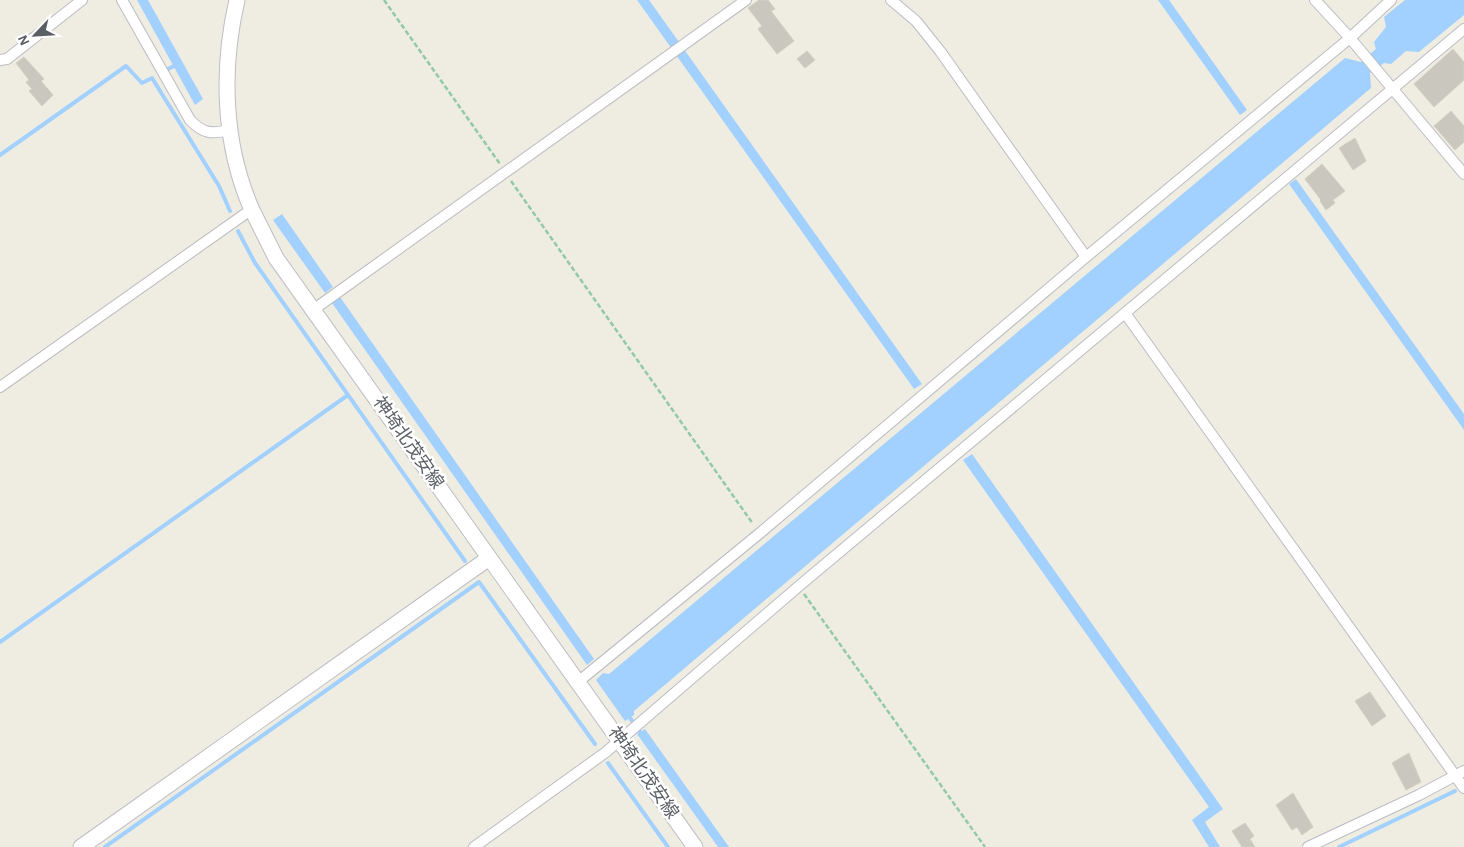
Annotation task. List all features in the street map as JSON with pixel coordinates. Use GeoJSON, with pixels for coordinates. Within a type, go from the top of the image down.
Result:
{"type":"FeatureCollection","features":[{"type":"Feature","properties":{"kind":"main road","name":"神埼北茂安線"},"geometry":{"type":"LineString","coordinates":[[237,0],[228,36],[226,89],[230,130],[238,171],[252,209],[276,258],[489,558],[584,678],[625,735],[695,847]]}},
{"type":"Feature","properties":{"kind":"main road"},"geometry":{"type":"LineString","coordinates":[[81,847],[489,558]]}},
{"type":"Feature","properties":{"kind":"street"},"geometry":{"type":"LineString","coordinates":[[0,60],[7,59],[82,0]]}},
{"type":"Feature","properties":{"kind":"street"},"geometry":{"type":"LineString","coordinates":[[122,0],[190,120],[200,131],[213,134],[230,130]]}},
{"type":"Feature","properties":{"kind":"street"},"geometry":{"type":"LineString","coordinates":[[312,310],[746,0]]}},
{"type":"Feature","properties":{"kind":"street"},"geometry":{"type":"LineString","coordinates":[[891,0],[916,21],[940,51],[1086,257]]}},
{"type":"Feature","properties":{"kind":"street"},"geometry":{"type":"LineString","coordinates":[[1315,0],[1350,38],[1464,174]]}},
{"type":"Feature","properties":{"kind":"street"},"geometry":{"type":"LineString","coordinates":[[584,678],[760,533],[1086,257],[1350,38],[1391,0]]}},
{"type":"Feature","properties":{"kind":"street"},"geometry":{"type":"LineString","coordinates":[[474,847],[625,735],[799,586],[1464,29]]}},
{"type":"Feature","properties":{"kind":"street"},"geometry":{"type":"LineString","coordinates":[[0,387],[252,209]]}},
{"type":"Feature","properties":{"kind":"street"},"geometry":{"type":"LineString","coordinates":[[1125,313],[1460,774],[1464,788]]}},
{"type":"Feature","properties":{"kind":"street"},"geometry":{"type":"LineString","coordinates":[[1308,847],[1460,774]]}},
{"type":"Feature","properties":{"kind":"path"},"geometry":{"type":"LineString","coordinates":[[384,0],[760,533]]}},
{"type":"Feature","properties":{"kind":"path"},"geometry":{"type":"LineString","coordinates":[[799,586],[985,847]]}},
{"type":"Feature","properties":{"kind":"water"},"geometry":{"type":"Polygon","coordinates":[[[137,0],[148,0],[203,99],[195,105],[137,0]]]}},
{"type":"Feature","properties":{"kind":"water"},"geometry":{"type":"Polygon","coordinates":[[[637,0],[649,0],[922,384],[914,389],[637,0]]]}},
{"type":"Feature","properties":{"kind":"water"},"geometry":{"type":"Polygon","coordinates":[[[1158,0],[1169,0],[1247,110],[1240,115],[1158,0]]]}},
{"type":"Feature","properties":{"kind":"water"},"geometry":{"type":"Polygon","coordinates":[[[1405,0],[1464,0],[1464,15],[1419,52],[1406,51],[1391,64],[1384,63],[1370,73],[1371,88],[634,711],[634,715],[625,721],[596,680],[603,673],[609,674],[1345,58],[1361,62],[1376,49],[1374,42],[1386,27],[1384,17],[1405,0]]]}},
{"type":"Feature","properties":{"kind":"water"},"geometry":{"type":"Polygon","coordinates":[[[1296,179],[1464,414],[1464,430],[1289,184],[1296,179]]]}},
{"type":"Feature","properties":{"kind":"water"},"geometry":{"type":"Polygon","coordinates":[[[282,214],[333,287],[325,293],[273,220],[282,214]]]}},
{"type":"Feature","properties":{"kind":"water"},"geometry":{"type":"Polygon","coordinates":[[[340,297],[594,659],[587,665],[332,303],[340,297]]]}},
{"type":"Feature","properties":{"kind":"water"},"geometry":{"type":"Polygon","coordinates":[[[972,454],[1223,809],[1205,822],[1220,847],[1209,847],[1192,820],[1209,807],[963,460],[972,454]]]}},
{"type":"Feature","properties":{"kind":"water"},"geometry":{"type":"Polygon","coordinates":[[[645,729],[729,847],[718,847],[637,734],[645,729]]]}},
{"type":"Feature","properties":{"kind":"building"},"geometry":{"type":"Polygon","coordinates":[[[759,0],[768,0],[775,9],[771,11],[794,41],[777,54],[758,29],[762,26],[748,8],[759,0]]]}},
{"type":"Feature","properties":{"kind":"building"},"geometry":{"type":"Polygon","coordinates":[[[1453,49],[1464,62],[1464,80],[1434,107],[1414,84],[1453,49]]]}},
{"type":"Feature","properties":{"kind":"building"},"geometry":{"type":"Polygon","coordinates":[[[807,51],[815,60],[805,68],[797,59],[807,51]]]}},
{"type":"Feature","properties":{"kind":"building"},"geometry":{"type":"Polygon","coordinates":[[[24,57],[44,79],[41,81],[53,95],[42,106],[29,91],[32,89],[26,82],[29,80],[16,63],[24,57]]]}},
{"type":"Feature","properties":{"kind":"building"},"geometry":{"type":"Polygon","coordinates":[[[1451,111],[1464,126],[1464,142],[1455,150],[1434,126],[1451,111]]]}},
{"type":"Feature","properties":{"kind":"building"},"geometry":{"type":"Polygon","coordinates":[[[1355,138],[1366,161],[1353,170],[1339,148],[1355,138]]]}},
{"type":"Feature","properties":{"kind":"building"},"geometry":{"type":"Polygon","coordinates":[[[1322,164],[1345,191],[1333,200],[1335,203],[1326,210],[1305,179],[1322,164]]]}},
{"type":"Feature","properties":{"kind":"building"},"geometry":{"type":"Polygon","coordinates":[[[1370,692],[1386,716],[1372,726],[1355,701],[1370,692]]]}},
{"type":"Feature","properties":{"kind":"building"},"geometry":{"type":"Polygon","coordinates":[[[1409,753],[1421,782],[1406,790],[1392,763],[1409,753]]]}},
{"type":"Feature","properties":{"kind":"building"},"geometry":{"type":"Polygon","coordinates":[[[1293,793],[1313,827],[1302,835],[1297,827],[1292,830],[1276,805],[1293,793]]]}},
{"type":"Feature","properties":{"kind":"building"},"geometry":{"type":"Polygon","coordinates":[[[1245,823],[1254,836],[1250,839],[1255,847],[1242,847],[1232,831],[1245,823]]]}},
{"type":"Feature","properties":{"kind":"waterway"},"geometry":{"type":"LineString","coordinates":[[168,69],[176,65]]}},
{"type":"Feature","properties":{"kind":"waterway"},"geometry":{"type":"LineString","coordinates":[[0,155],[126,66],[142,83],[152,78],[219,186],[230,211]]}},
{"type":"Feature","properties":{"kind":"waterway"},"geometry":{"type":"LineString","coordinates":[[238,231],[255,263],[465,561]]}},
{"type":"Feature","properties":{"kind":"waterway"},"geometry":{"type":"LineString","coordinates":[[0,642],[348,395]]}},
{"type":"Feature","properties":{"kind":"waterway"},"geometry":{"type":"LineString","coordinates":[[105,847],[479,582],[595,744]]}},
{"type":"Feature","properties":{"kind":"waterway"},"geometry":{"type":"LineString","coordinates":[[628,715],[643,736]]}},
{"type":"Feature","properties":{"kind":"waterway"},"geometry":{"type":"LineString","coordinates":[[608,763],[668,847]]}},
{"type":"Feature","properties":{"kind":"waterway"},"geometry":{"type":"LineString","coordinates":[[1339,847],[1455,791]]}}]}
